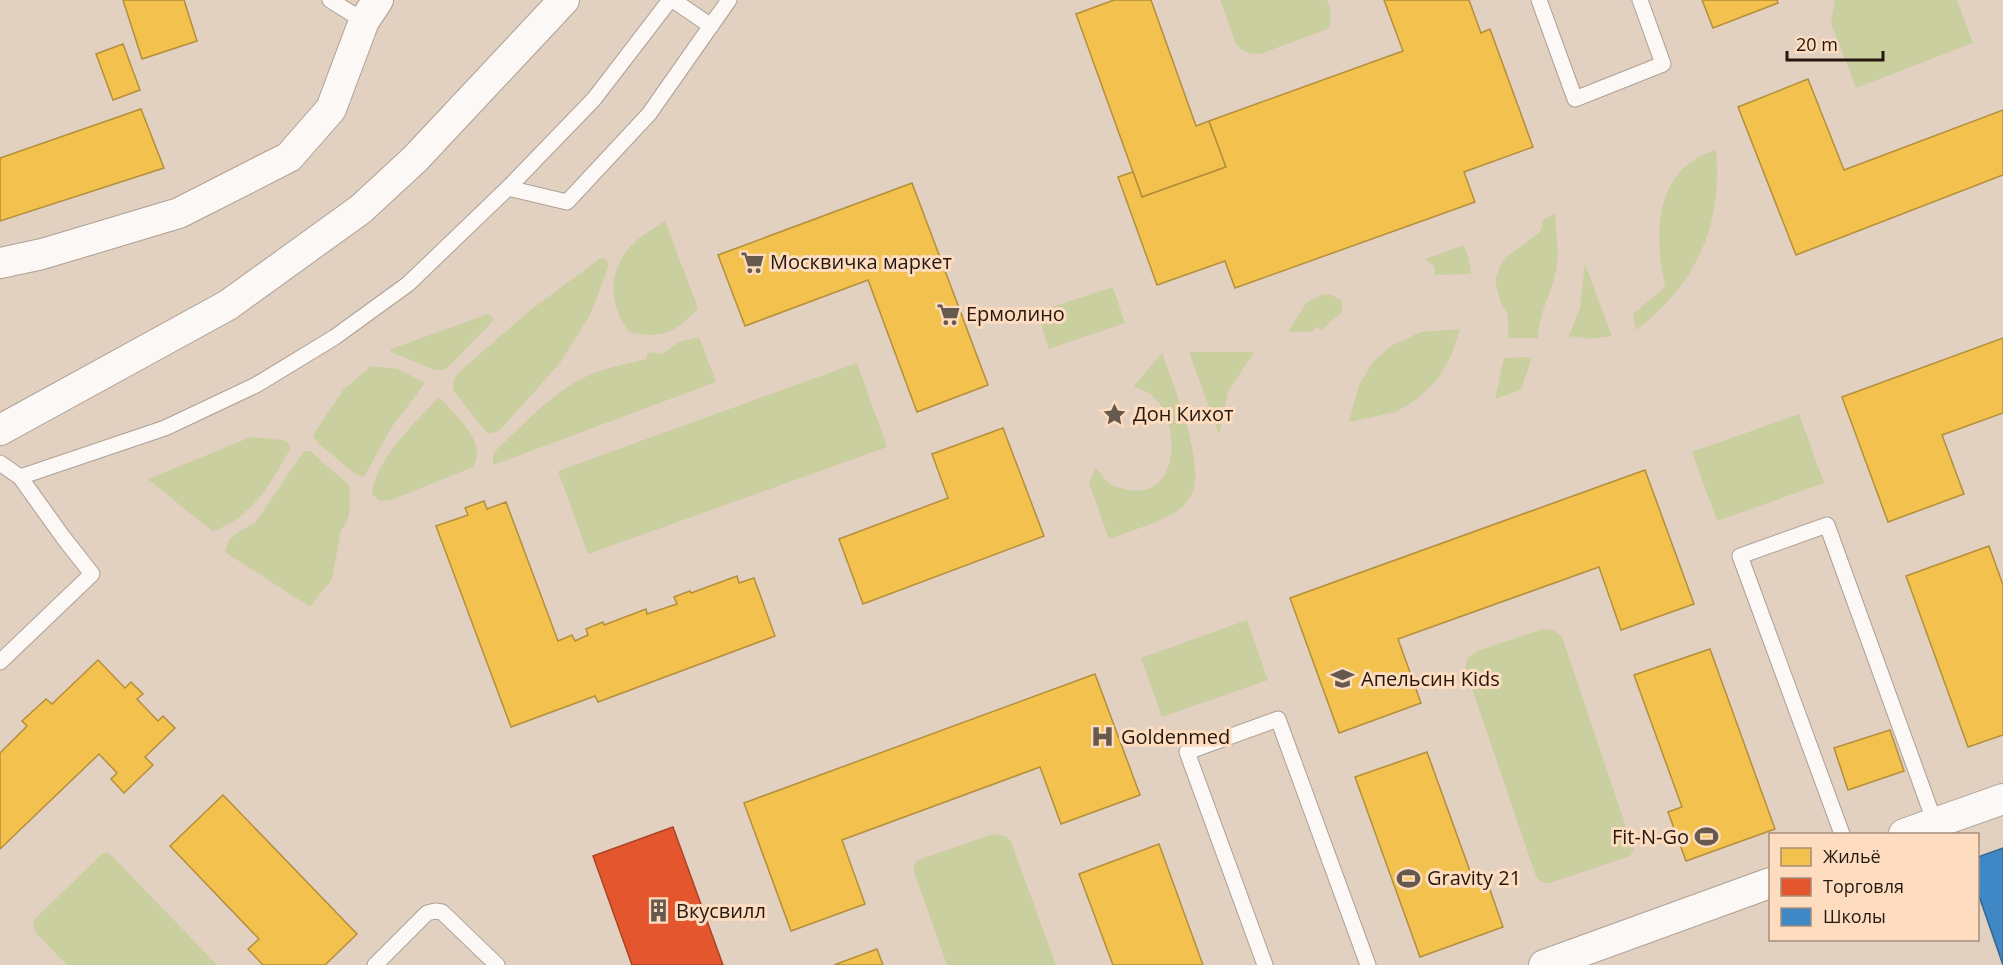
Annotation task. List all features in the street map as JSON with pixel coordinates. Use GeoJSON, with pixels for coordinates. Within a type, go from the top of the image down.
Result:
{"type":"FeatureCollection","features":[{"type":"Feature","properties":{"kind":"street"},"geometry":{"type":"LineString","coordinates":[[0,430],[228,305],[361,209],[416,159],[564,0]]}},
{"type":"Feature","properties":{"kind":"street"},"geometry":{"type":"LineString","coordinates":[[0,263],[42,254],[179,213],[289,156],[331,109],[371,10]]}},
{"type":"Feature","properties":{"kind":"street"},"geometry":{"type":"LineString","coordinates":[[1907,833],[2003,799]]}},
{"type":"Feature","properties":{"kind":"street"},"geometry":{"type":"LineString","coordinates":[[1544,965],[1769,883]]}},
{"type":"Feature","properties":{"kind":"lane"},"geometry":{"type":"LineString","coordinates":[[330,0],[371,10]]}},
{"type":"Feature","properties":{"kind":"lane"},"geometry":{"type":"LineString","coordinates":[[20,477],[165,428],[256,385],[335,337],[408,284],[508,188],[594,99],[671,0],[711,26]]}},
{"type":"Feature","properties":{"kind":"lane"},"geometry":{"type":"LineString","coordinates":[[508,188],[567,202],[649,114],[729,0]]}},
{"type":"Feature","properties":{"kind":"lane"},"geometry":{"type":"LineString","coordinates":[[1539,0],[1575,99],[1663,64],[1640,0]]}},
{"type":"Feature","properties":{"kind":"lane"},"geometry":{"type":"LineString","coordinates":[[0,463],[20,477],[92,574],[0,662]]}},
{"type":"Feature","properties":{"kind":"lane"},"geometry":{"type":"LineString","coordinates":[[1842,833],[1740,556],[1827,525],[1935,823]]}},
{"type":"Feature","properties":{"kind":"lane"},"geometry":{"type":"LineString","coordinates":[[1265,965],[1187,752],[1278,719],[1368,965]]}},
{"type":"Feature","properties":{"kind":"lane"},"geometry":{"type":"LineString","coordinates":[[375,965],[427,913],[435,911],[442,912],[498,965]]}},
{"type":"Feature","properties":{"kind":"green space"},"geometry":{"type":"Polygon","coordinates":[[[1220,0],[1327,0],[1331,22],[1328,29],[1260,54],[1249,53],[1236,44],[1220,0]]]}},
{"type":"Feature","properties":{"kind":"green space"},"geometry":{"type":"Polygon","coordinates":[[[1835,0],[1957,0],[1973,43],[1856,88],[1831,23],[1835,0]]]}},
{"type":"Feature","properties":{"kind":"green space"},"geometry":{"type":"Polygon","coordinates":[[[1716,150],[1715,203],[1710,228],[1701,251],[1690,273],[1675,293],[1636,330],[1633,314],[1665,285],[1659,244],[1660,224],[1663,204],[1670,187],[1681,171],[1696,159],[1716,150]]]}},
{"type":"Feature","properties":{"kind":"green space"},"geometry":{"type":"Polygon","coordinates":[[[1555,214],[1556,268],[1542,314],[1538,338],[1508,338],[1508,315],[1501,304],[1495,280],[1500,266],[1507,257],[1540,232],[1544,219],[1555,214]]]}},
{"type":"Feature","properties":{"kind":"green space"},"geometry":{"type":"Polygon","coordinates":[[[665,221],[698,308],[683,323],[668,332],[650,335],[629,332],[617,310],[614,298],[615,275],[625,253],[634,243],[665,221]]]}},
{"type":"Feature","properties":{"kind":"green space"},"geometry":{"type":"Polygon","coordinates":[[[1464,245],[1471,274],[1435,275],[1434,266],[1425,259],[1464,245]]]}},
{"type":"Feature","properties":{"kind":"green space"},"geometry":{"type":"Polygon","coordinates":[[[604,258],[609,265],[590,315],[560,363],[500,430],[491,434],[486,432],[453,390],[453,382],[457,374],[528,312],[599,259],[604,258]]]}},
{"type":"Feature","properties":{"kind":"green space"},"geometry":{"type":"Polygon","coordinates":[[[1585,264],[1612,336],[1590,339],[1569,336],[1580,308],[1585,264]]]}},
{"type":"Feature","properties":{"kind":"green space"},"geometry":{"type":"Polygon","coordinates":[[[1113,287],[1125,323],[1049,349],[1037,312],[1113,287]]]}},
{"type":"Feature","properties":{"kind":"green space"},"geometry":{"type":"Polygon","coordinates":[[[1323,294],[1332,295],[1342,301],[1342,312],[1321,330],[1317,327],[1311,332],[1288,332],[1307,302],[1323,294]]]}},
{"type":"Feature","properties":{"kind":"green space"},"geometry":{"type":"Polygon","coordinates":[[[488,314],[493,317],[492,322],[445,370],[435,370],[391,352],[391,349],[488,314]]]}},
{"type":"Feature","properties":{"kind":"green space"},"geometry":{"type":"Polygon","coordinates":[[[1460,329],[1451,356],[1437,380],[1417,399],[1396,412],[1349,422],[1359,385],[1373,362],[1391,346],[1421,332],[1460,329]]]}},
{"type":"Feature","properties":{"kind":"green space"},"geometry":{"type":"Polygon","coordinates":[[[699,337],[716,382],[493,465],[493,454],[500,446],[566,388],[592,374],[646,359],[647,354],[651,352],[663,354],[679,342],[699,337]]]}},
{"type":"Feature","properties":{"kind":"green space"},"geometry":{"type":"Polygon","coordinates":[[[1189,352],[1254,352],[1228,392],[1219,435],[1189,352]]]}},
{"type":"Feature","properties":{"kind":"green space"},"geometry":{"type":"Polygon","coordinates":[[[1162,353],[1189,434],[1195,467],[1194,488],[1186,503],[1172,514],[1109,539],[1089,483],[1096,468],[1111,485],[1125,489],[1144,490],[1157,483],[1166,471],[1171,455],[1168,421],[1160,405],[1150,394],[1134,386],[1162,353]]]}},
{"type":"Feature","properties":{"kind":"green space"},"geometry":{"type":"Polygon","coordinates":[[[1532,357],[1521,390],[1495,399],[1504,358],[1532,357]]]}},
{"type":"Feature","properties":{"kind":"green space"},"geometry":{"type":"Polygon","coordinates":[[[857,363],[887,447],[588,554],[558,471],[857,363]]]}},
{"type":"Feature","properties":{"kind":"green space"},"geometry":{"type":"Polygon","coordinates":[[[371,366],[398,369],[425,383],[391,428],[364,477],[355,474],[317,442],[313,435],[344,389],[371,366]]]}},
{"type":"Feature","properties":{"kind":"green space"},"geometry":{"type":"Polygon","coordinates":[[[439,397],[461,421],[473,439],[477,449],[477,458],[473,467],[391,500],[380,501],[372,492],[382,465],[399,440],[439,397]]]}},
{"type":"Feature","properties":{"kind":"green space"},"geometry":{"type":"Polygon","coordinates":[[[1799,414],[1824,483],[1717,521],[1692,452],[1799,414]]]}},
{"type":"Feature","properties":{"kind":"green space"},"geometry":{"type":"Polygon","coordinates":[[[251,437],[283,440],[289,444],[289,451],[258,499],[238,518],[225,526],[212,531],[148,479],[251,437]]]}},
{"type":"Feature","properties":{"kind":"green space"},"geometry":{"type":"Polygon","coordinates":[[[304,451],[310,451],[349,485],[350,497],[349,515],[341,530],[332,579],[310,607],[225,552],[229,540],[255,523],[304,451]]]}},
{"type":"Feature","properties":{"kind":"green space"},"geometry":{"type":"Polygon","coordinates":[[[1247,620],[1268,680],[1162,717],[1141,658],[1247,620]]]}},
{"type":"Feature","properties":{"kind":"green space"},"geometry":{"type":"Polygon","coordinates":[[[1543,629],[1554,631],[1562,637],[1634,850],[1630,856],[1550,883],[1542,883],[1536,876],[1466,671],[1468,659],[1477,651],[1543,629]]]}},
{"type":"Feature","properties":{"kind":"green space"},"geometry":{"type":"Polygon","coordinates":[[[993,834],[1006,836],[1011,842],[1056,965],[947,965],[913,869],[916,862],[921,859],[993,834]]]}},
{"type":"Feature","properties":{"kind":"green space"},"geometry":{"type":"Polygon","coordinates":[[[103,853],[112,856],[217,965],[67,965],[36,933],[33,926],[35,919],[103,853]]]}},
{"type":"Feature","properties":{"kind":"building: Жильё"},"geometry":{"type":"Polygon","coordinates":[[[123,0],[184,0],[197,41],[142,59],[123,0]]]}},
{"type":"Feature","properties":{"kind":"building: Жильё"},"geometry":{"type":"Polygon","coordinates":[[[1114,0],[1151,0],[1196,126],[1209,121],[1226,167],[1142,197],[1076,14],[1114,0]]]}},
{"type":"Feature","properties":{"kind":"building: Жильё"},"geometry":{"type":"Polygon","coordinates":[[[1384,0],[1469,0],[1481,33],[1490,29],[1533,147],[1464,172],[1475,202],[1235,288],[1225,261],[1157,285],[1118,177],[1133,172],[1142,197],[1226,167],[1209,121],[1403,51],[1384,0]]]}},
{"type":"Feature","properties":{"kind":"building: Жильё"},"geometry":{"type":"Polygon","coordinates":[[[1702,0],[1777,0],[1778,3],[1713,28],[1702,0]]]}},
{"type":"Feature","properties":{"kind":"building: Жильё"},"geometry":{"type":"Polygon","coordinates":[[[123,44],[140,90],[113,100],[96,54],[123,44]]]}},
{"type":"Feature","properties":{"kind":"building: Жильё"},"geometry":{"type":"Polygon","coordinates":[[[1808,79],[1844,170],[2003,110],[2003,175],[1796,255],[1738,107],[1808,79]]]}},
{"type":"Feature","properties":{"kind":"building: Жильё"},"geometry":{"type":"Polygon","coordinates":[[[141,109],[164,168],[0,221],[0,158],[141,109]]]}},
{"type":"Feature","properties":{"kind":"building: Жильё"},"geometry":{"type":"Polygon","coordinates":[[[912,183],[988,385],[917,412],[868,280],[745,326],[718,255],[912,183]]]}},
{"type":"Feature","properties":{"kind":"building: Жильё"},"geometry":{"type":"Polygon","coordinates":[[[2003,338],[2003,413],[1942,435],[1964,494],[1888,522],[1842,397],[2003,338]]]}},
{"type":"Feature","properties":{"kind":"building: Жильё"},"geometry":{"type":"Polygon","coordinates":[[[1003,428],[1044,536],[863,604],[839,539],[948,498],[932,454],[1003,428]]]}},
{"type":"Feature","properties":{"kind":"building: Жильё"},"geometry":{"type":"Polygon","coordinates":[[[1645,470],[1694,604],[1621,630],[1599,567],[1398,639],[1421,703],[1339,733],[1290,598],[1645,470]]]}},
{"type":"Feature","properties":{"kind":"building: Жильё"},"geometry":{"type":"Polygon","coordinates":[[[484,501],[487,509],[506,502],[558,641],[572,635],[575,641],[588,635],[586,629],[603,622],[604,625],[646,609],[647,614],[677,604],[674,597],[737,576],[739,583],[754,578],[775,636],[598,702],[595,696],[511,727],[436,526],[468,515],[465,508],[484,501]]]}},
{"type":"Feature","properties":{"kind":"building: Жильё"},"geometry":{"type":"Polygon","coordinates":[[[1989,546],[2003,585],[2003,735],[1968,747],[1906,576],[1989,546]]]}},
{"type":"Feature","properties":{"kind":"building: Жильё"},"geometry":{"type":"Polygon","coordinates":[[[1710,649],[1775,829],[1686,861],[1668,812],[1682,807],[1634,675],[1710,649]]]}},
{"type":"Feature","properties":{"kind":"building: Жильё"},"geometry":{"type":"Polygon","coordinates":[[[98,660],[125,688],[131,682],[143,694],[137,699],[158,721],[163,716],[175,728],[145,757],[153,765],[124,793],[111,779],[117,773],[99,754],[0,849],[0,753],[27,726],[22,721],[46,699],[52,704],[98,660]]]}},
{"type":"Feature","properties":{"kind":"building: Жильё"},"geometry":{"type":"Polygon","coordinates":[[[1095,674],[1140,795],[1061,824],[1040,767],[842,840],[865,904],[791,931],[744,803],[1095,674]]]}},
{"type":"Feature","properties":{"kind":"building: Жильё"},"geometry":{"type":"Polygon","coordinates":[[[1890,730],[1904,771],[1848,790],[1834,748],[1890,730]]]}},
{"type":"Feature","properties":{"kind":"building: Жильё"},"geometry":{"type":"Polygon","coordinates":[[[1427,752],[1475,885],[1487,881],[1503,927],[1420,957],[1355,777],[1427,752]]]}},
{"type":"Feature","properties":{"kind":"building: Жильё"},"geometry":{"type":"Polygon","coordinates":[[[223,795],[357,934],[325,965],[263,965],[248,949],[259,939],[170,846],[223,795]]]}},
{"type":"Feature","properties":{"kind":"building: Жильё"},"geometry":{"type":"Polygon","coordinates":[[[1159,844],[1203,965],[1113,965],[1079,874],[1159,844]]]}},
{"type":"Feature","properties":{"kind":"building: Жильё"},"geometry":{"type":"Polygon","coordinates":[[[877,949],[883,965],[834,965],[877,949]]]}},
{"type":"Feature","properties":{"kind":"building: Торговля","name":"Вкусвилл"},"geometry":{"type":"Polygon","coordinates":[[[673,827],[723,965],[632,965],[593,856],[673,827]]]}},
{"type":"Feature","properties":{"kind":"building: Школы"},"geometry":{"type":"Polygon","coordinates":[[[2003,848],[2003,965],[1979,896],[1979,857],[2003,848]]]}},
{"type":"Feature","properties":{"kind":"place","name":"Москвичка маркет"},"geometry":{"type":"Point","coordinates":[752,262]}},
{"type":"Feature","properties":{"kind":"place","name":"Ермолино"},"geometry":{"type":"Point","coordinates":[948,314]}},
{"type":"Feature","properties":{"kind":"place","name":"Дон Кихот"},"geometry":{"type":"Point","coordinates":[1115,414]}},
{"type":"Feature","properties":{"kind":"place","name":"Апельсин Kids"},"geometry":{"type":"Point","coordinates":[1343,679]}},
{"type":"Feature","properties":{"kind":"place","name":"Goldenmed"},"geometry":{"type":"Point","coordinates":[1103,737]}},
{"type":"Feature","properties":{"kind":"place","name":"Fit-N-Go"},"geometry":{"type":"Point","coordinates":[1707,837]}},
{"type":"Feature","properties":{"kind":"place","name":"Gravity 21"},"geometry":{"type":"Point","coordinates":[1409,878]}},
{"type":"Feature","properties":{"kind":"place","name":"Вкусвилл"},"geometry":{"type":"Point","coordinates":[658,911]}}]}
